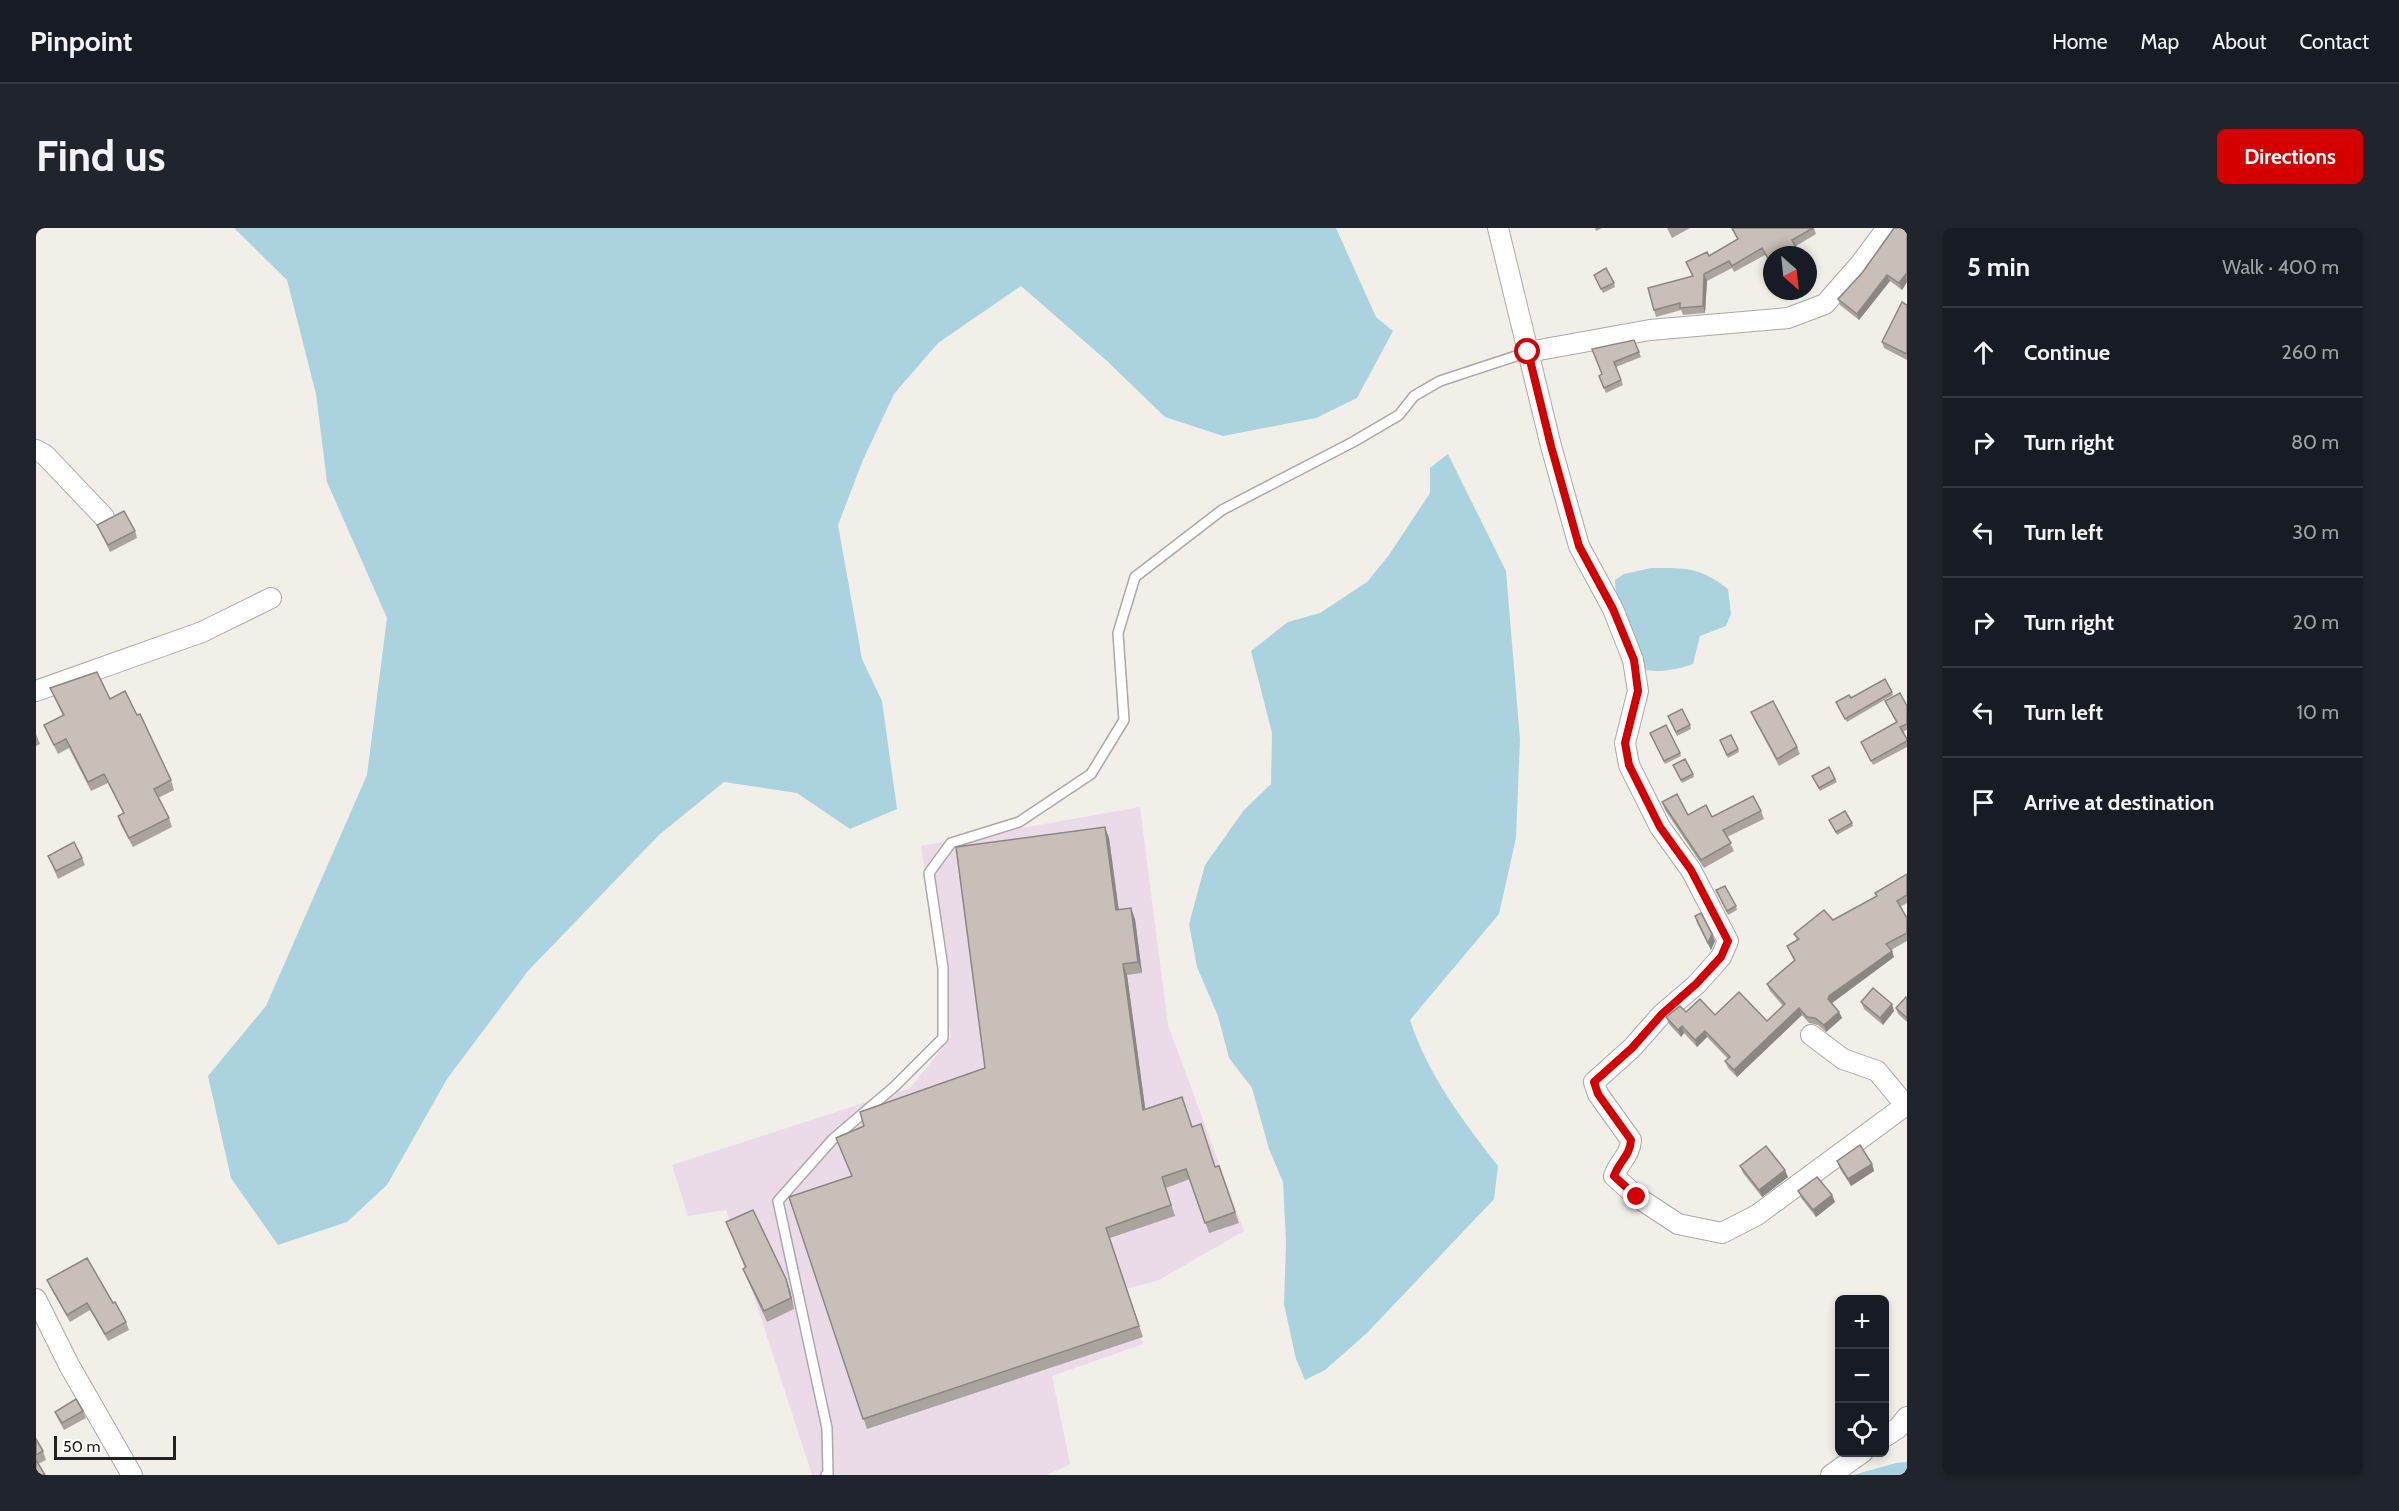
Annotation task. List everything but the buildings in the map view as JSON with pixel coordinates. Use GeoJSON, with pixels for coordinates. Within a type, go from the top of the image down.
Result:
{"type":"FeatureCollection","features":[{"type":"Feature","properties":{"kind":"street"},"geometry":{"type":"LineString","coordinates":[[1498,228],[1551,446],[1579,546],[1613,609],[1634,660],[1638,691],[1625,743],[1629,765],[1660,827],[1691,870],[1728,941],[1721,957],[1696,984],[1662,1014],[1632,1048],[1594,1082],[1598,1094],[1631,1140],[1631,1150],[1618,1163],[1614,1176],[1637,1197],[1678,1224],[1722,1233],[1757,1215],[1906,1106],[1877,1071],[1843,1059],[1811,1035]]}},
{"type":"Feature","properties":{"kind":"street"},"geometry":{"type":"LineString","coordinates":[[1528,352],[1650,330],[1788,318],[1825,304],[1861,263],[1887,228]]}},
{"type":"Feature","properties":{"kind":"street"},"geometry":{"type":"LineString","coordinates":[[36,450],[45,455],[104,517]]}},
{"type":"Feature","properties":{"kind":"street"},"geometry":{"type":"LineString","coordinates":[[36,691],[202,632],[271,598]]}},
{"type":"Feature","properties":{"kind":"street"},"geometry":{"type":"LineString","coordinates":[[36,1299],[69,1365],[132,1475]]}},
{"type":"Feature","properties":{"kind":"street"},"geometry":{"type":"LineString","coordinates":[[1889,1434],[1898,1428],[1907,1417]]}},
{"type":"Feature","properties":{"kind":"street"},"geometry":{"type":"LineString","coordinates":[[1831,1475],[1856,1457]]}},
{"type":"Feature","properties":{"kind":"lane"},"geometry":{"type":"LineString","coordinates":[[826,1475],[828,1474],[827,1428],[778,1201],[833,1139],[895,1086],[943,1038],[943,968],[929,873],[951,843],[1019,822],[1091,774],[1124,720],[1118,633],[1135,577],[1222,510],[1353,442],[1399,415],[1414,396],[1440,381],[1528,352]]}},
{"type":"Feature","properties":{"kind":"shaded area"},"geometry":{"type":"Polygon","coordinates":[[[1140,807],[1168,1025],[1244,1231],[1157,1281],[1125,1289],[1143,1344],[1052,1376],[1070,1464],[1047,1475],[812,1475],[726,1210],[688,1216],[672,1165],[910,1088],[951,1037],[921,846],[1140,807]]]}},
{"type":"Feature","properties":{"kind":"water"},"geometry":{"type":"Polygon","coordinates":[[[234,228],[1336,228],[1376,317],[1393,331],[1357,398],[1316,418],[1223,436],[1165,417],[1107,361],[1021,286],[938,343],[894,394],[863,460],[838,525],[862,659],[882,701],[897,809],[850,829],[797,793],[724,782],[659,835],[528,971],[447,1079],[387,1185],[347,1222],[278,1245],[231,1178],[208,1076],[266,1006],[367,775],[387,618],[327,482],[316,394],[287,280],[234,228]]]}},
{"type":"Feature","properties":{"kind":"water"},"geometry":{"type":"Polygon","coordinates":[[[1448,454],[1506,571],[1520,739],[1516,838],[1499,914],[1410,1020],[1426,1060],[1448,1097],[1498,1166],[1494,1199],[1367,1333],[1325,1370],[1305,1380],[1296,1359],[1284,1304],[1286,1242],[1283,1182],[1269,1149],[1252,1088],[1229,1058],[1218,1016],[1197,967],[1189,924],[1205,865],[1244,810],[1271,784],[1272,733],[1251,651],[1288,622],[1320,613],[1367,582],[1389,555],[1430,493],[1430,468],[1448,454]]]}},
{"type":"Feature","properties":{"kind":"water"},"geometry":{"type":"Polygon","coordinates":[[[1651,568],[1692,570],[1709,576],[1728,589],[1731,614],[1726,626],[1700,636],[1693,664],[1669,670],[1651,671],[1645,670],[1641,661],[1616,595],[1615,580],[1624,574],[1651,568]]]}},
{"type":"Feature","properties":{"kind":"water"},"geometry":{"type":"Polygon","coordinates":[[[1907,1462],[1907,1475],[1853,1475],[1896,1463],[1907,1462]]]}},
{"type":"Feature","properties":{"kind":"route"},"geometry":{"type":"LineString","coordinates":[[1528,352],[1579,546],[1613,609],[1634,660],[1638,691],[1625,743],[1629,765],[1660,827],[1691,870],[1728,941],[1721,957],[1696,984],[1662,1014],[1632,1048],[1594,1082],[1598,1094],[1631,1140],[1631,1150],[1618,1163],[1614,1176],[1637,1197]]}}]}
